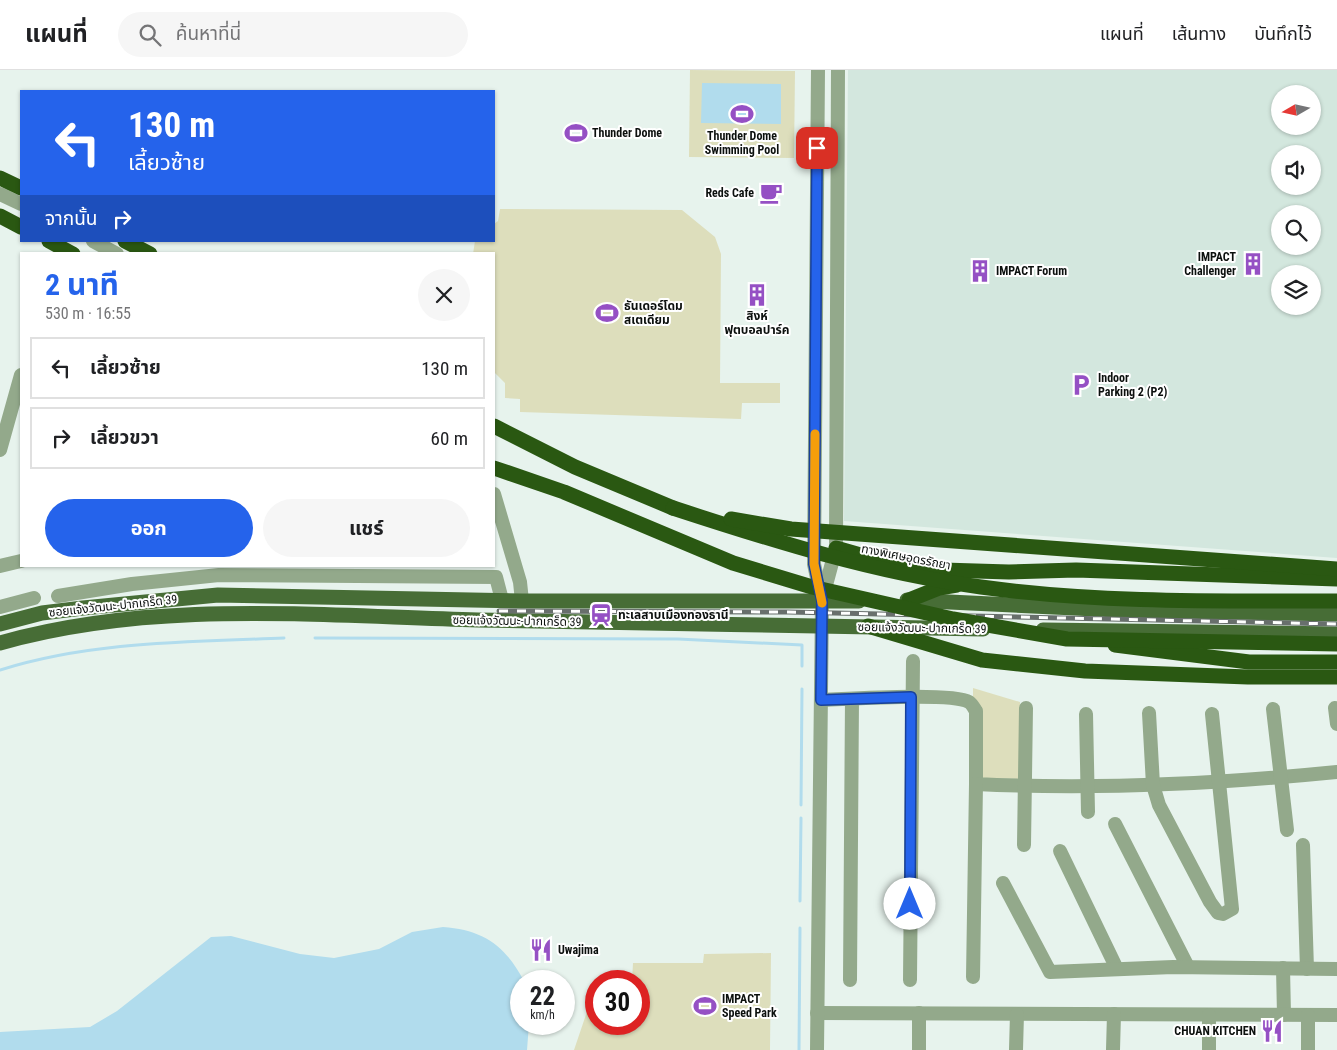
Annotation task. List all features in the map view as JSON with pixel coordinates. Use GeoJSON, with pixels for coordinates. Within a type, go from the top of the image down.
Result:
{"type":"FeatureCollection","features":[{"type":"Feature","properties":{"kind":"highway"},"geometry":{"type":"LineString","coordinates":[[0,178],[20,188]]}},
{"type":"Feature","properties":{"kind":"highway"},"geometry":{"type":"LineString","coordinates":[[0,216],[20,226]]}},
{"type":"Feature","properties":{"kind":"highway"},"geometry":{"type":"LineString","coordinates":[[51,242],[70,252]]}},
{"type":"Feature","properties":{"kind":"highway"},"geometry":{"type":"LineString","coordinates":[[127,242],[146,252]]}},
{"type":"Feature","properties":{"kind":"highway","name":"ทางพิเศษอุดรรัถยา"},"geometry":{"type":"LineString","coordinates":[[495,427],[575,467],[673,508],[810,552],[888,570],[981,587],[1134,600],[1337,600]]}},
{"type":"Feature","properties":{"kind":"highway"},"geometry":{"type":"LineString","coordinates":[[495,468],[564,492],[733,563],[812,587],[953,619],[1067,639],[1249,662],[1337,662]]}},
{"type":"Feature","properties":{"kind":"highway"},"geometry":{"type":"LineString","coordinates":[[673,508],[792,529],[1337,569]]}},
{"type":"Feature","properties":{"kind":"highway"},"geometry":{"type":"LineString","coordinates":[[836,548],[885,562],[943,570],[1009,572],[1076,570],[1337,579]]}},
{"type":"Feature","properties":{"kind":"highway"},"geometry":{"type":"LineString","coordinates":[[909,600],[939,588],[1009,572]]}},
{"type":"Feature","properties":{"kind":"highway"},"geometry":{"type":"LineString","coordinates":[[868,626],[982,660],[1085,671],[1248,677],[1337,677]]}},
{"type":"Feature","properties":{"kind":"highway"},"geometry":{"type":"LineString","coordinates":[[1067,639],[1337,644]]}},
{"type":"Feature","properties":{"kind":"main road","name":"ซอยแจ้งวัฒนะ-ปากเกร็ด 39"},"geometry":{"type":"LineString","coordinates":[[0,624],[42,614],[83,608],[218,595],[522,601],[909,600],[1117,610],[1337,614]]}},
{"type":"Feature","properties":{"kind":"main road","name":"ซอยแจ้งวัฒนะ-ปากเกร็ด 39"},"geometry":{"type":"LineString","coordinates":[[0,643],[44,630],[133,617],[218,613],[822,626],[1337,634]]}},
{"type":"Feature","properties":{"kind":"street"},"geometry":{"type":"LineString","coordinates":[[817,1050],[822,626],[822,601],[814,564],[818,70]]}},
{"type":"Feature","properties":{"kind":"street"},"geometry":{"type":"LineString","coordinates":[[822,601],[836,548],[838,70]]}},
{"type":"Feature","properties":{"kind":"street"},"geometry":{"type":"LineString","coordinates":[[0,194],[20,204]]}},
{"type":"Feature","properties":{"kind":"street"},"geometry":{"type":"LineString","coordinates":[[95,242],[113,252]]}},
{"type":"Feature","properties":{"kind":"street"},"geometry":{"type":"LineString","coordinates":[[0,450],[20,379]]}},
{"type":"Feature","properties":{"kind":"street"},"geometry":{"type":"LineString","coordinates":[[495,497],[520,582],[522,601]]}},
{"type":"Feature","properties":{"kind":"street"},"geometry":{"type":"LineString","coordinates":[[0,566],[20,561]]}},
{"type":"Feature","properties":{"kind":"street"},"geometry":{"type":"LineString","coordinates":[[218,595],[219,570]]}},
{"type":"Feature","properties":{"kind":"street"},"geometry":{"type":"LineString","coordinates":[[58,596],[219,570],[496,577],[502,600]]}},
{"type":"Feature","properties":{"kind":"street"},"geometry":{"type":"LineString","coordinates":[[0,607],[34,598]]}},
{"type":"Feature","properties":{"kind":"street"},"geometry":{"type":"LineString","coordinates":[[910,980],[911,697],[913,661]]}},
{"type":"Feature","properties":{"kind":"street"},"geometry":{"type":"LineString","coordinates":[[821,700],[911,697],[961,699],[971,702],[976,711],[973,977]]}},
{"type":"Feature","properties":{"kind":"street"},"geometry":{"type":"LineString","coordinates":[[850,980],[852,699]]}},
{"type":"Feature","properties":{"kind":"street"},"geometry":{"type":"LineString","coordinates":[[1024,845],[1026,708]]}},
{"type":"Feature","properties":{"kind":"street"},"geometry":{"type":"LineString","coordinates":[[1335,708],[1337,724]]}},
{"type":"Feature","properties":{"kind":"street"},"geometry":{"type":"LineString","coordinates":[[1273,709],[1286,830]]}},
{"type":"Feature","properties":{"kind":"street"},"geometry":{"type":"LineString","coordinates":[[1149,713],[1153,786],[1159,805],[1210,902],[1218,913],[1223,914],[1232,909],[1212,714]]}},
{"type":"Feature","properties":{"kind":"street"},"geometry":{"type":"LineString","coordinates":[[1086,714],[1088,812]]}},
{"type":"Feature","properties":{"kind":"street"},"geometry":{"type":"LineString","coordinates":[[976,784],[1153,786],[1337,772]]}},
{"type":"Feature","properties":{"kind":"street"},"geometry":{"type":"LineString","coordinates":[[1116,824],[1188,967]]}},
{"type":"Feature","properties":{"kind":"street"},"geometry":{"type":"LineString","coordinates":[[1304,845],[1307,968]]}},
{"type":"Feature","properties":{"kind":"street"},"geometry":{"type":"LineString","coordinates":[[1060,851],[1117,969]]}},
{"type":"Feature","properties":{"kind":"street"},"geometry":{"type":"LineString","coordinates":[[1002,883],[1050,972],[1188,967],[1337,969]]}},
{"type":"Feature","properties":{"kind":"street"},"geometry":{"type":"LineString","coordinates":[[1283,968],[1284,1015]]}},
{"type":"Feature","properties":{"kind":"street"},"geometry":{"type":"LineString","coordinates":[[817,1013],[1337,1015]]}},
{"type":"Feature","properties":{"kind":"street"},"geometry":{"type":"LineString","coordinates":[[919,1013],[919,1050]]}},
{"type":"Feature","properties":{"kind":"street"},"geometry":{"type":"LineString","coordinates":[[1016,1050],[1017,1014]]}},
{"type":"Feature","properties":{"kind":"street"},"geometry":{"type":"LineString","coordinates":[[1113,1050],[1114,1014]]}},
{"type":"Feature","properties":{"kind":"street"},"geometry":{"type":"LineString","coordinates":[[1209,1015],[1209,1050]]}},
{"type":"Feature","properties":{"kind":"street"},"geometry":{"type":"LineString","coordinates":[[1308,1015],[1308,1050]]}},
{"type":"Feature","properties":{"kind":"shaded area"},"geometry":{"type":"Polygon","coordinates":[[[848,70],[1337,70],[1337,558],[844,521],[848,70]]]}},
{"type":"Feature","properties":{"kind":"green space","name":"Thunder Dome Swimming Pool"},"geometry":{"type":"Polygon","coordinates":[[[690,70],[795,71],[794,158],[689,157],[690,70]]]}},
{"type":"Feature","properties":{"kind":"green space","name":"ธันเดอร์โดม สเตเดียม"},"geometry":{"type":"Polygon","coordinates":[[[500,209],[682,210],[715,237],[721,254],[720,383],[780,383],[780,403],[742,403],[741,419],[520,412],[520,399],[505,398],[505,383],[495,373],[495,252],[473,252],[475,242],[495,242],[495,223],[498,221],[500,209]]]}},
{"type":"Feature","properties":{"kind":"green space"},"geometry":{"type":"Polygon","coordinates":[[[973,688],[1020,702],[1021,779],[973,778],[973,688]]]}},
{"type":"Feature","properties":{"kind":"green space","name":"IMPACT Speed Park"},"geometry":{"type":"Polygon","coordinates":[[[771,953],[770,1050],[574,1050],[585,1018],[585,1035],[650,1035],[650,970],[633,970],[633,963],[703,963],[704,954],[771,953]]]}},
{"type":"Feature","properties":{"kind":"water"},"geometry":{"type":"Polygon","coordinates":[[[702,83],[781,84],[781,124],[701,123],[702,83]]]}},
{"type":"Feature","properties":{"kind":"water"},"geometry":{"type":"Polygon","coordinates":[[[443,927],[457,929],[481,936],[501,949],[518,970],[510,970],[510,1035],[528,1035],[527,1050],[0,1050],[0,1032],[90,1027],[117,1011],[211,937],[231,936],[300,954],[334,958],[379,949],[412,932],[443,927]]]}},
{"type":"Feature","properties":{"kind":"waterway"},"geometry":{"type":"LineString","coordinates":[[0,670],[35,660],[105,648],[177,642],[284,638]]}},
{"type":"Feature","properties":{"kind":"waterway"},"geometry":{"type":"LineString","coordinates":[[315,638],[678,639],[802,645],[802,666]]}},
{"type":"Feature","properties":{"kind":"waterway"},"geometry":{"type":"LineString","coordinates":[[801,805],[802,689]]}},
{"type":"Feature","properties":{"kind":"waterway"},"geometry":{"type":"LineString","coordinates":[[800,901],[801,818]]}},
{"type":"Feature","properties":{"kind":"waterway"},"geometry":{"type":"LineString","coordinates":[[799,1050],[800,928]]}},
{"type":"Feature","properties":{"kind":"railway"},"geometry":{"type":"LineString","coordinates":[[499,611],[788,612],[1337,624]]}},
{"type":"Feature","properties":{"kind":"slow traffic"},"geometry":{"type":"LineString","coordinates":[[815,434],[814,564],[822,603]]}},
{"type":"Feature","properties":{"kind":"place","name":"Thunder Dome Swimming Pool"},"geometry":{"type":"Point","coordinates":[742,114]}},
{"type":"Feature","properties":{"kind":"place","name":"Thunder Dome"},"geometry":{"type":"Point","coordinates":[576,133]}},
{"type":"Feature","properties":{"kind":"place","name":"Reds Cafe"},"geometry":{"type":"Point","coordinates":[771,193]}},
{"type":"Feature","properties":{"kind":"place","name":"IMPACT Challenger"},"geometry":{"type":"Point","coordinates":[1253,264]}},
{"type":"Feature","properties":{"kind":"place","name":"IMPACT Forum"},"geometry":{"type":"Point","coordinates":[980,271]}},
{"type":"Feature","properties":{"kind":"place","name":"สิงห์ ฟุตบอลปาร์ค"},"geometry":{"type":"Point","coordinates":[757,295]}},
{"type":"Feature","properties":{"kind":"place","name":"ธันเดอร์โดม สเตเดียม"},"geometry":{"type":"Point","coordinates":[607,313]}},
{"type":"Feature","properties":{"kind":"place","name":"Indoor Parking 2 (P2)"},"geometry":{"type":"Point","coordinates":[1081,385]}},
{"type":"Feature","properties":{"kind":"place","name":"ทะเลสาบเมืองทองธานี"},"geometry":{"type":"Point","coordinates":[601,615]}},
{"type":"Feature","properties":{"kind":"place","name":"Uwajima"},"geometry":{"type":"Point","coordinates":[541,950]}},
{"type":"Feature","properties":{"kind":"place","name":"IMPACT Speed Park"},"geometry":{"type":"Point","coordinates":[705,1006]}},
{"type":"Feature","properties":{"kind":"place","name":"CHUAN KITCHEN"},"geometry":{"type":"Point","coordinates":[1272,1031]}},
{"type":"Feature","properties":{"kind":"route"},"geometry":{"type":"LineString","coordinates":[[817,148],[814,564],[822,601],[821,700],[911,697],[910,904]]}}]}
